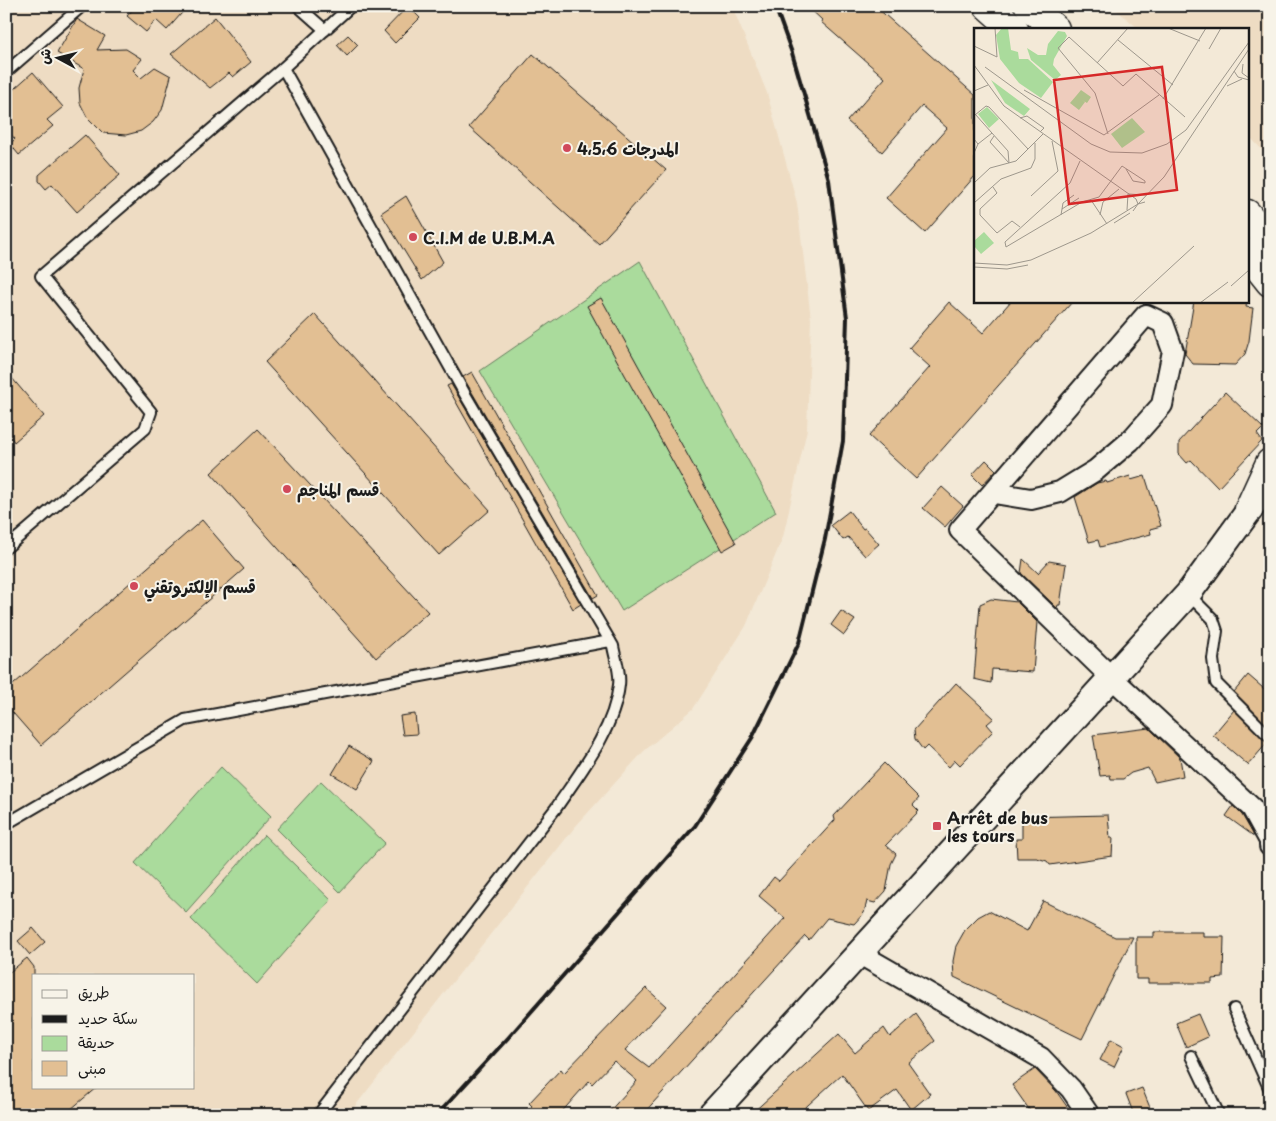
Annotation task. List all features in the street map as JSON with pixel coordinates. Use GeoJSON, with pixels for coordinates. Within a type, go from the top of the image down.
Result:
{"type":"FeatureCollection","features":[{"type":"Feature","properties":{"kind":"main road"},"geometry":{"type":"LineString","coordinates":[[988,6],[1013,28]]}},
{"type":"Feature","properties":{"kind":"main road"},"geometry":{"type":"LineString","coordinates":[[1029,6],[1054,28]]}},
{"type":"Feature","properties":{"kind":"main road"},"geometry":{"type":"LineString","coordinates":[[1248,215],[1270,242]]}},
{"type":"Feature","properties":{"kind":"main road"},"geometry":{"type":"LineString","coordinates":[[1263,504],[1270,463]]}},
{"type":"Feature","properties":{"kind":"street"},"geometry":{"type":"LineString","coordinates":[[994,493],[1031,499],[1060,492],[1096,470],[1130,441],[1162,405],[1173,351],[1162,323],[1146,316],[960,530],[1111,677],[1252,808],[1270,841],[1270,846]]}},
{"type":"Feature","properties":{"kind":"street"},"geometry":{"type":"LineString","coordinates":[[712,1115],[1188,594],[1263,504],[1270,484]]}},
{"type":"Feature","properties":{"kind":"street"},"geometry":{"type":"LineString","coordinates":[[860,954],[1041,1058],[1071,1089],[1088,1115]]}},
{"type":"Feature","properties":{"kind":"lane"},"geometry":{"type":"LineString","coordinates":[[6,72],[82,6]]}},
{"type":"Feature","properties":{"kind":"lane"},"geometry":{"type":"LineString","coordinates":[[298,6],[325,30]]}},
{"type":"Feature","properties":{"kind":"lane"},"geometry":{"type":"LineString","coordinates":[[6,548],[145,429],[151,412],[41,276],[283,68],[351,6]]}},
{"type":"Feature","properties":{"kind":"lane"},"geometry":{"type":"LineString","coordinates":[[283,68],[466,396],[614,646],[620,684],[610,721],[588,762],[556,808],[318,1115]]}},
{"type":"Feature","properties":{"kind":"lane"},"geometry":{"type":"LineString","coordinates":[[1188,594],[1213,619],[1217,631],[1212,659],[1216,683],[1270,737]]}},
{"type":"Feature","properties":{"kind":"lane"},"geometry":{"type":"LineString","coordinates":[[6,824],[186,720],[610,641]]}},
{"type":"Feature","properties":{"kind":"lane"},"geometry":{"type":"LineString","coordinates":[[1234,1009],[1270,1090]]}},
{"type":"Feature","properties":{"kind":"lane"},"geometry":{"type":"LineString","coordinates":[[1191,1056],[1218,1115]]}},
{"type":"Feature","properties":{"kind":"shaded area"},"geometry":{"type":"Polygon","coordinates":[[[6,6],[732,6],[767,93],[797,203],[811,319],[807,429],[783,537],[746,626],[693,709],[644,751],[575,827],[348,1115],[6,1115],[6,6]]]}},
{"type":"Feature","properties":{"kind":"shaded area"},"geometry":{"type":"Polygon","coordinates":[[[1112,6],[1270,6],[1270,158],[1248,135],[1248,28],[1138,28],[1112,6]]]}},
{"type":"Feature","properties":{"kind":"green space"},"geometry":{"type":"Polygon","coordinates":[[[640,261],[776,512],[622,611],[480,371],[640,261]]]}},
{"type":"Feature","properties":{"kind":"green space"},"geometry":{"type":"Polygon","coordinates":[[[221,767],[271,816],[186,912],[135,863],[221,767]]]}},
{"type":"Feature","properties":{"kind":"green space"},"geometry":{"type":"Polygon","coordinates":[[[321,781],[385,843],[340,892],[277,829],[321,781]]]}},
{"type":"Feature","properties":{"kind":"green space"},"geometry":{"type":"Polygon","coordinates":[[[264,835],[331,900],[257,984],[191,919],[264,835]]]}},
{"type":"Feature","properties":{"kind":"building"},"geometry":{"type":"Polygon","coordinates":[[[136,6],[188,6],[167,30],[156,20],[146,32],[127,16],[136,6]]]}},
{"type":"Feature","properties":{"kind":"building"},"geometry":{"type":"Polygon","coordinates":[[[408,6],[420,18],[395,43],[384,31],[408,6]]]}},
{"type":"Feature","properties":{"kind":"building"},"geometry":{"type":"Polygon","coordinates":[[[807,6],[875,6],[974,94],[974,177],[925,233],[886,198],[947,128],[922,106],[882,152],[847,121],[885,78],[821,22],[822,20],[807,6]]]}},
{"type":"Feature","properties":{"kind":"building"},"geometry":{"type":"Polygon","coordinates":[[[215,17],[251,62],[233,77],[229,73],[210,88],[171,54],[215,17]]]}},
{"type":"Feature","properties":{"kind":"building"},"geometry":{"type":"Polygon","coordinates":[[[77,19],[105,36],[97,50],[126,49],[142,59],[133,70],[141,78],[155,67],[171,76],[162,110],[153,122],[141,131],[126,135],[103,133],[87,117],[80,103],[79,88],[84,69],[57,53],[77,19]]]}},
{"type":"Feature","properties":{"kind":"building"},"geometry":{"type":"Polygon","coordinates":[[[348,35],[358,45],[347,56],[337,45],[348,35]]]}},
{"type":"Feature","properties":{"kind":"building","name":"المدرجات 4،5،6"},"geometry":{"type":"Polygon","coordinates":[[[533,54],[666,170],[599,244],[469,127],[533,54]]]}},
{"type":"Feature","properties":{"kind":"building"},"geometry":{"type":"Polygon","coordinates":[[[33,72],[63,107],[47,120],[53,126],[19,155],[10,144],[15,139],[6,129],[6,96],[33,72]]]}},
{"type":"Feature","properties":{"kind":"building"},"geometry":{"type":"Polygon","coordinates":[[[85,135],[120,175],[77,212],[52,184],[46,189],[39,181],[39,175],[85,135]]]}},
{"type":"Feature","properties":{"kind":"building","name":"C.I.M de U.B.M.A"},"geometry":{"type":"Polygon","coordinates":[[[406,196],[443,262],[422,280],[381,213],[406,196]]]}},
{"type":"Feature","properties":{"kind":"building"},"geometry":{"type":"Polygon","coordinates":[[[601,298],[736,543],[722,551],[587,306],[601,298]]]}},
{"type":"Feature","properties":{"kind":"building"},"geometry":{"type":"Polygon","coordinates":[[[949,302],[983,333],[1010,302],[1072,302],[916,479],[869,436],[930,367],[909,348],[949,302]]]}},
{"type":"Feature","properties":{"kind":"building"},"geometry":{"type":"Polygon","coordinates":[[[1194,302],[1247,302],[1246,307],[1253,308],[1249,341],[1245,354],[1235,365],[1193,364],[1185,354],[1194,302]]]}},
{"type":"Feature","properties":{"kind":"building"},"geometry":{"type":"Polygon","coordinates":[[[315,314],[490,510],[439,555],[265,362],[315,314]]]}},
{"type":"Feature","properties":{"kind":"building"},"geometry":{"type":"Polygon","coordinates":[[[6,371],[44,416],[14,442],[6,429],[6,371]]]}},
{"type":"Feature","properties":{"kind":"building"},"geometry":{"type":"Polygon","coordinates":[[[472,372],[598,595],[593,598],[463,377],[472,372]]]}},
{"type":"Feature","properties":{"kind":"building"},"geometry":{"type":"Polygon","coordinates":[[[451,384],[581,604],[573,609],[447,386],[451,384]]]}},
{"type":"Feature","properties":{"kind":"building"},"geometry":{"type":"Polygon","coordinates":[[[1225,392],[1263,428],[1257,434],[1262,441],[1218,488],[1191,460],[1187,463],[1179,454],[1179,442],[1225,392]]]}},
{"type":"Feature","properties":{"kind":"building"},"geometry":{"type":"Polygon","coordinates":[[[258,429],[428,612],[376,658],[211,473],[258,429]]]}},
{"type":"Feature","properties":{"kind":"building"},"geometry":{"type":"Polygon","coordinates":[[[986,460],[996,470],[982,485],[972,475],[986,460]]]}},
{"type":"Feature","properties":{"kind":"building"},"geometry":{"type":"Polygon","coordinates":[[[1130,476],[1131,480],[1145,476],[1161,526],[1150,529],[1151,534],[1100,547],[1098,540],[1089,542],[1075,497],[1097,483],[1106,481],[1107,483],[1130,476]]]}},
{"type":"Feature","properties":{"kind":"building"},"geometry":{"type":"Polygon","coordinates":[[[942,487],[963,506],[945,527],[923,508],[942,487]]]}},
{"type":"Feature","properties":{"kind":"building"},"geometry":{"type":"Polygon","coordinates":[[[849,511],[863,529],[865,528],[879,544],[865,556],[848,537],[843,540],[831,525],[849,511]]]}},
{"type":"Feature","properties":{"kind":"building"},"geometry":{"type":"Polygon","coordinates":[[[202,520],[244,569],[41,745],[6,705],[6,691],[202,520]]]}},
{"type":"Feature","properties":{"kind":"building"},"geometry":{"type":"Polygon","coordinates":[[[1023,559],[1038,573],[1049,561],[1066,564],[1060,605],[1057,608],[1021,573],[1023,559]]]}},
{"type":"Feature","properties":{"kind":"building"},"geometry":{"type":"Polygon","coordinates":[[[991,599],[1017,602],[1037,622],[1033,672],[992,669],[991,683],[974,679],[980,604],[991,599]]]}},
{"type":"Feature","properties":{"kind":"building"},"geometry":{"type":"Polygon","coordinates":[[[841,611],[855,620],[844,635],[831,625],[841,611]]]}},
{"type":"Feature","properties":{"kind":"building"},"geometry":{"type":"Polygon","coordinates":[[[1248,675],[1270,694],[1270,722],[1267,725],[1234,692],[1248,675]]]}},
{"type":"Feature","properties":{"kind":"building"},"geometry":{"type":"Polygon","coordinates":[[[956,683],[994,718],[987,724],[993,731],[960,765],[955,760],[949,767],[927,746],[923,750],[915,739],[914,730],[956,683]]]}},
{"type":"Feature","properties":{"kind":"building"},"geometry":{"type":"Polygon","coordinates":[[[1234,710],[1267,743],[1248,765],[1213,735],[1234,710]]]}},
{"type":"Feature","properties":{"kind":"building"},"geometry":{"type":"Polygon","coordinates":[[[415,714],[417,734],[403,735],[400,716],[415,714]]]}},
{"type":"Feature","properties":{"kind":"building"},"geometry":{"type":"Polygon","coordinates":[[[1149,728],[1180,758],[1183,776],[1155,782],[1148,768],[1131,773],[1123,779],[1111,779],[1110,775],[1100,776],[1093,735],[1149,728]]]}},
{"type":"Feature","properties":{"kind":"building"},"geometry":{"type":"Polygon","coordinates":[[[349,746],[374,761],[357,789],[332,774],[349,746]]]}},
{"type":"Feature","properties":{"kind":"building"},"geometry":{"type":"Polygon","coordinates":[[[884,763],[919,798],[913,805],[919,811],[886,845],[896,854],[891,864],[886,891],[875,903],[867,901],[864,913],[854,924],[827,918],[809,940],[805,936],[642,1115],[606,1115],[637,1081],[614,1061],[592,1084],[589,1081],[559,1115],[524,1115],[532,1106],[529,1103],[561,1069],[564,1073],[646,988],[666,1006],[625,1050],[649,1068],[785,918],[759,896],[774,877],[779,881],[835,820],[834,816],[884,763]]]}},
{"type":"Feature","properties":{"kind":"building"},"geometry":{"type":"Polygon","coordinates":[[[1233,806],[1242,815],[1255,837],[1226,816],[1233,806]]]}},
{"type":"Feature","properties":{"kind":"building"},"geometry":{"type":"Polygon","coordinates":[[[1108,815],[1110,838],[1113,838],[1112,856],[1050,865],[1047,861],[1037,858],[1017,858],[1016,839],[1022,839],[1022,817],[1108,815]]]}},
{"type":"Feature","properties":{"kind":"building"},"geometry":{"type":"Polygon","coordinates":[[[1043,901],[1115,937],[1133,937],[1082,1039],[954,977],[953,961],[956,946],[965,930],[978,917],[989,911],[1027,931],[1043,901]]]}},
{"type":"Feature","properties":{"kind":"building"},"geometry":{"type":"Polygon","coordinates":[[[33,928],[45,942],[30,955],[18,941],[33,928]]]}},
{"type":"Feature","properties":{"kind":"building"},"geometry":{"type":"Polygon","coordinates":[[[1154,932],[1203,932],[1203,937],[1224,937],[1223,978],[1212,979],[1212,983],[1148,983],[1148,979],[1136,979],[1136,937],[1154,937],[1154,932]]]}},
{"type":"Feature","properties":{"kind":"building"},"geometry":{"type":"Polygon","coordinates":[[[27,958],[34,967],[34,974],[32,974],[32,1088],[96,1088],[70,1110],[68,1115],[15,1115],[6,1104],[6,975],[27,958]]]}},
{"type":"Feature","properties":{"kind":"building"},"geometry":{"type":"Polygon","coordinates":[[[916,1014],[935,1041],[908,1063],[930,1094],[911,1110],[897,1090],[868,1111],[842,1074],[797,1115],[750,1115],[839,1034],[855,1053],[884,1028],[890,1037],[916,1014]]]}},
{"type":"Feature","properties":{"kind":"building"},"geometry":{"type":"Polygon","coordinates":[[[1198,1014],[1208,1037],[1186,1047],[1176,1023],[1198,1014]]]}},
{"type":"Feature","properties":{"kind":"building"},"geometry":{"type":"Polygon","coordinates":[[[1111,1039],[1124,1046],[1114,1067],[1100,1060],[1111,1039]]]}},
{"type":"Feature","properties":{"kind":"building"},"geometry":{"type":"Polygon","coordinates":[[[1035,1069],[1056,1091],[1073,1115],[1033,1115],[1012,1085],[1035,1069]]]}},
{"type":"Feature","properties":{"kind":"building"},"geometry":{"type":"Polygon","coordinates":[[[1142,1088],[1153,1115],[1134,1115],[1126,1094],[1142,1088]]]}},
{"type":"Feature","properties":{"kind":"railway"},"geometry":{"type":"LineString","coordinates":[[437,1115],[508,1038],[695,826],[752,738],[799,643],[825,539],[843,441],[847,318],[829,180],[792,53],[775,6]]}},
{"type":"Feature","properties":{"kind":"place","name":"المدرجات 4،5،6"},"geometry":{"type":"Point","coordinates":[567,148]}},
{"type":"Feature","properties":{"kind":"place","name":"C.I.M de U.B.M.A"},"geometry":{"type":"Point","coordinates":[413,237]}},
{"type":"Feature","properties":{"kind":"place","name":"قسم المناجم"},"geometry":{"type":"Point","coordinates":[287,489]}},
{"type":"Feature","properties":{"kind":"place","name":"قسم الإلكتروتقني"},"geometry":{"type":"Point","coordinates":[134,586]}},
{"type":"Feature","properties":{"kind":"place","name":"Arrêt de bus les tours"},"geometry":{"type":"Point","coordinates":[937,826]}}]}
